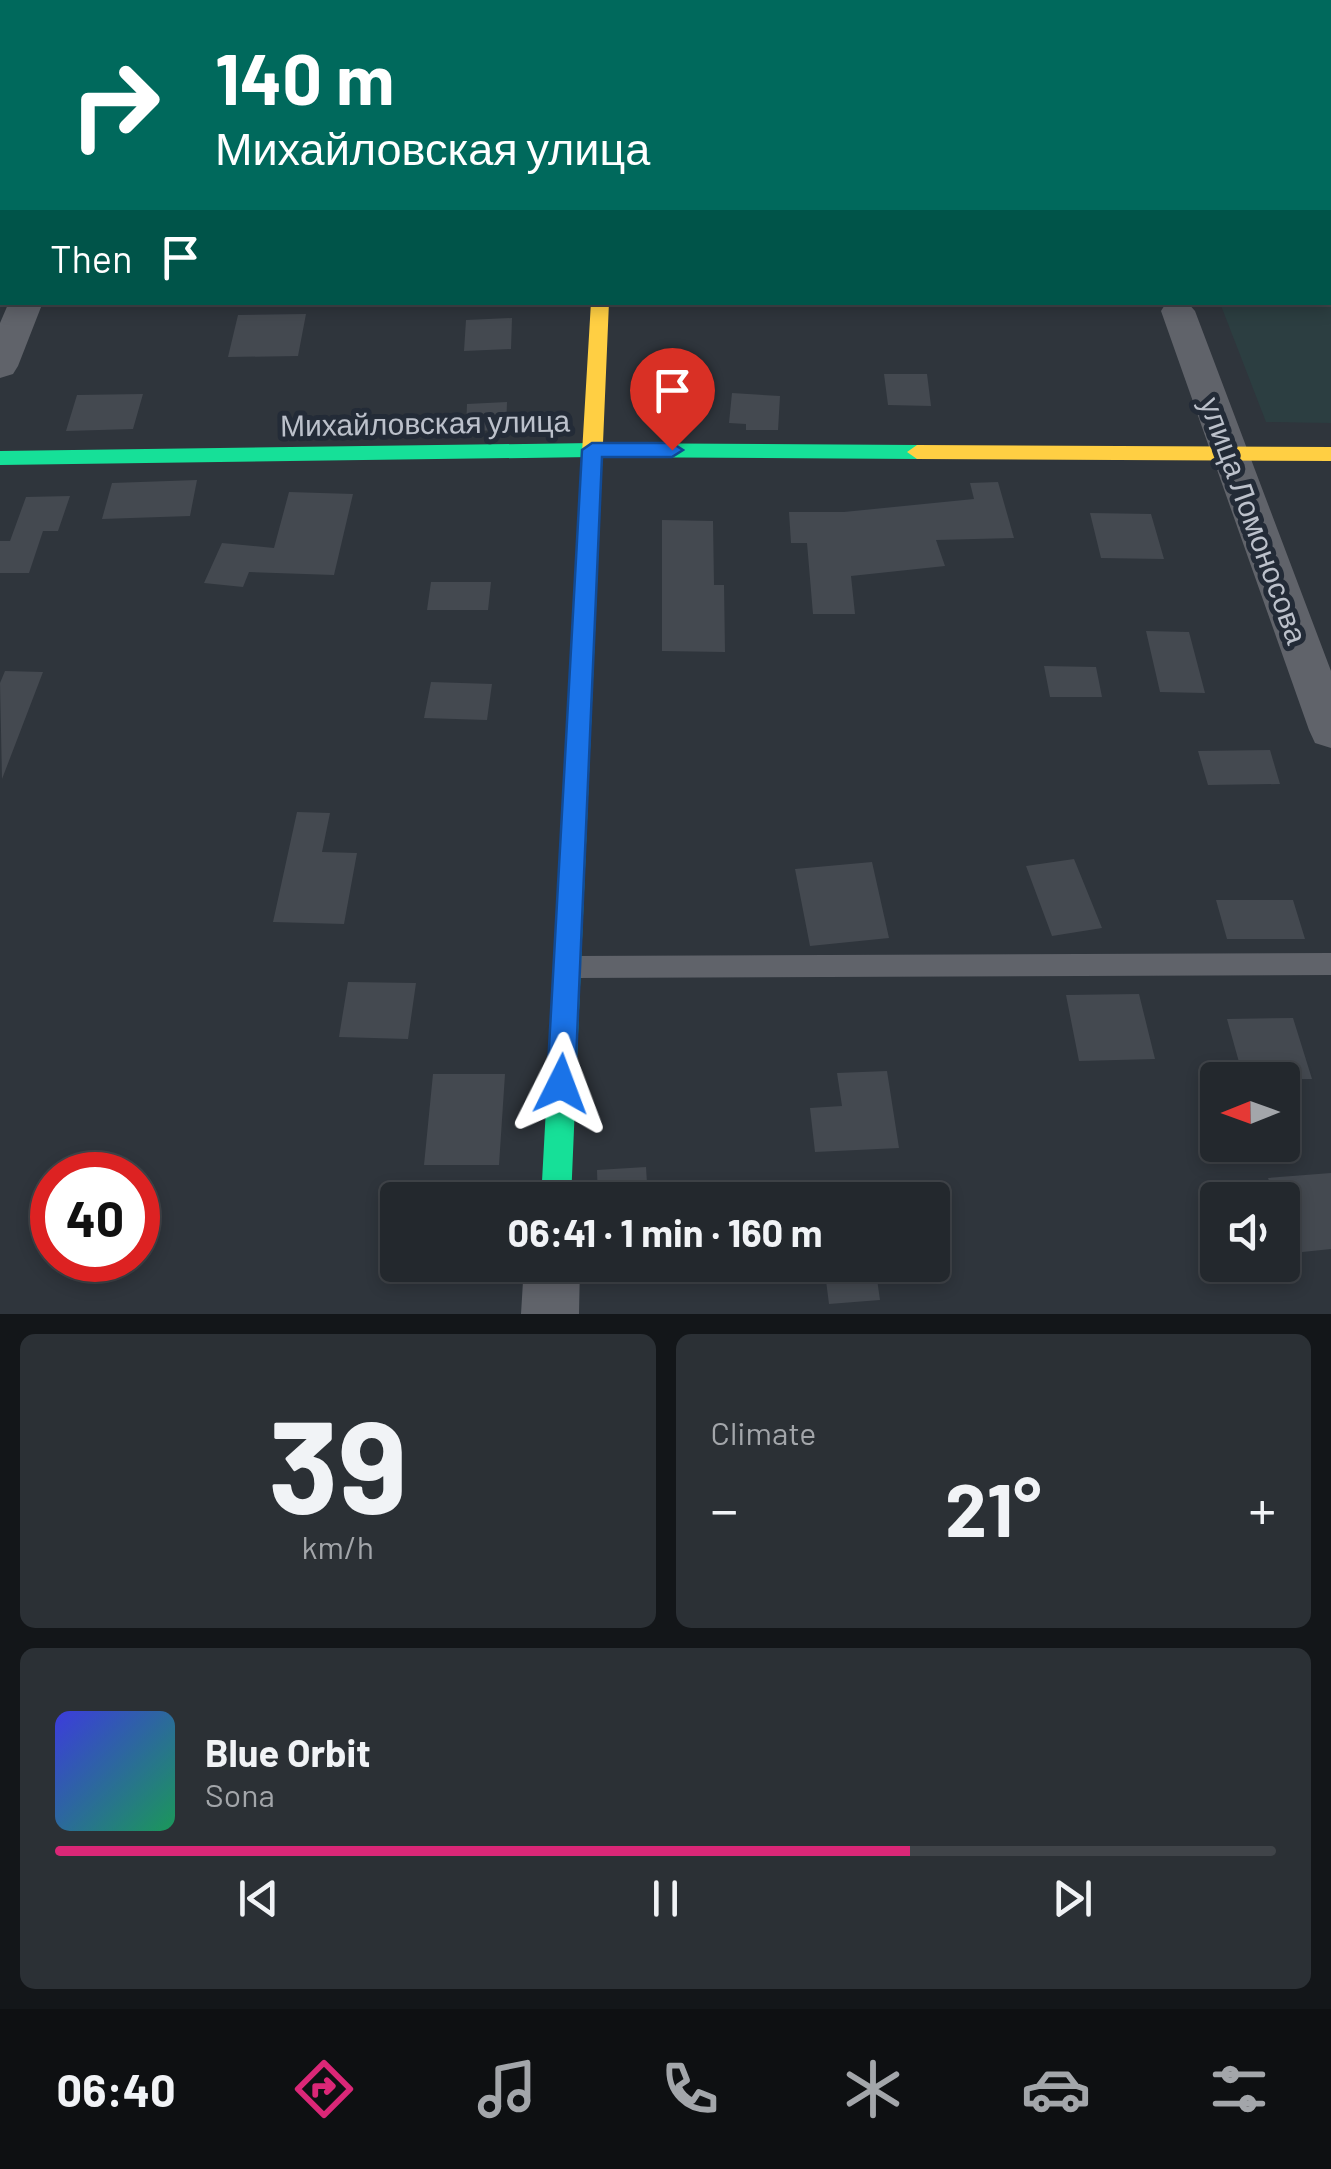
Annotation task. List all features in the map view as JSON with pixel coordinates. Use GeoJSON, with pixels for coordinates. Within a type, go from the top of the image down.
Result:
{"type":"FeatureCollection","features":[{"type":"Feature","properties":{"kind":"street"},"geometry":{"type":"LineString","coordinates":[[0,366],[25,305]]}},
{"type":"Feature","properties":{"kind":"street"},"geometry":{"type":"LineString","coordinates":[[557,1182],[600,305]]}},
{"type":"Feature","properties":{"kind":"street","name":"улица Ломоносова"},"geometry":{"type":"LineString","coordinates":[[1178,312],[1331,730]]}},
{"type":"Feature","properties":{"kind":"street","name":"Михайловская улица"},"geometry":{"type":"LineString","coordinates":[[0,458],[592,450],[1331,454]]}},
{"type":"Feature","properties":{"kind":"street"},"geometry":{"type":"LineString","coordinates":[[550,1314],[551,1282]]}},
{"type":"Feature","properties":{"kind":"lane"},"geometry":{"type":"LineString","coordinates":[[567,967],[1331,964]]}},
{"type":"Feature","properties":{"kind":"shaded area"},"geometry":{"type":"Polygon","coordinates":[[[1221,305],[1331,305],[1331,423],[1266,422],[1221,305]]]}},
{"type":"Feature","properties":{"kind":"building"},"geometry":{"type":"Polygon","coordinates":[[[306,314],[298,356],[228,357],[238,315],[306,314]]]}},
{"type":"Feature","properties":{"kind":"building"},"geometry":{"type":"Polygon","coordinates":[[[512,318],[511,349],[464,351],[466,320],[512,318]]]}},
{"type":"Feature","properties":{"kind":"building"},"geometry":{"type":"Polygon","coordinates":[[[884,374],[927,374],[931,406],[888,405],[884,374]]]}},
{"type":"Feature","properties":{"kind":"building"},"geometry":{"type":"Polygon","coordinates":[[[732,393],[780,396],[778,430],[746,430],[746,424],[729,423],[732,393]]]}},
{"type":"Feature","properties":{"kind":"building"},"geometry":{"type":"Polygon","coordinates":[[[143,394],[133,429],[66,431],[77,395],[143,394]]]}},
{"type":"Feature","properties":{"kind":"building"},"geometry":{"type":"Polygon","coordinates":[[[507,402],[506,430],[466,431],[467,404],[507,402]]]}},
{"type":"Feature","properties":{"kind":"building"},"geometry":{"type":"Polygon","coordinates":[[[197,480],[190,516],[102,519],[112,483],[197,480]]]}},
{"type":"Feature","properties":{"kind":"building"},"geometry":{"type":"Polygon","coordinates":[[[998,482],[1014,538],[936,540],[945,566],[851,576],[855,614],[813,614],[807,543],[791,543],[789,512],[844,512],[974,499],[970,483],[998,482]]]}},
{"type":"Feature","properties":{"kind":"building"},"geometry":{"type":"Polygon","coordinates":[[[289,492],[353,494],[334,575],[249,572],[243,587],[204,583],[222,543],[274,548],[289,492]]]}},
{"type":"Feature","properties":{"kind":"building"},"geometry":{"type":"Polygon","coordinates":[[[70,496],[58,531],[43,531],[29,573],[0,573],[0,541],[10,541],[26,497],[70,496]]]}},
{"type":"Feature","properties":{"kind":"building"},"geometry":{"type":"Polygon","coordinates":[[[1090,513],[1151,514],[1164,559],[1101,558],[1090,513]]]}},
{"type":"Feature","properties":{"kind":"building"},"geometry":{"type":"Polygon","coordinates":[[[662,520],[713,521],[714,585],[724,585],[725,652],[662,651],[662,520]]]}},
{"type":"Feature","properties":{"kind":"building"},"geometry":{"type":"Polygon","coordinates":[[[431,582],[491,582],[488,610],[427,610],[431,582]]]}},
{"type":"Feature","properties":{"kind":"building"},"geometry":{"type":"Polygon","coordinates":[[[1146,631],[1189,632],[1205,693],[1160,692],[1146,631]]]}},
{"type":"Feature","properties":{"kind":"building"},"geometry":{"type":"Polygon","coordinates":[[[1044,666],[1096,667],[1102,697],[1050,697],[1044,666]]]}},
{"type":"Feature","properties":{"kind":"building"},"geometry":{"type":"Polygon","coordinates":[[[5,671],[43,672],[2,779],[0,683],[5,671]]]}},
{"type":"Feature","properties":{"kind":"building"},"geometry":{"type":"Polygon","coordinates":[[[431,682],[492,684],[487,720],[424,718],[431,682]]]}},
{"type":"Feature","properties":{"kind":"building"},"geometry":{"type":"Polygon","coordinates":[[[1270,750],[1280,784],[1208,785],[1198,751],[1270,750]]]}},
{"type":"Feature","properties":{"kind":"building"},"geometry":{"type":"Polygon","coordinates":[[[297,812],[330,813],[322,852],[357,853],[344,924],[273,922],[297,812]]]}},
{"type":"Feature","properties":{"kind":"building"},"geometry":{"type":"Polygon","coordinates":[[[1074,859],[1102,928],[1052,936],[1026,866],[1074,859]]]}},
{"type":"Feature","properties":{"kind":"building"},"geometry":{"type":"Polygon","coordinates":[[[872,862],[889,938],[810,946],[795,869],[872,862]]]}},
{"type":"Feature","properties":{"kind":"building"},"geometry":{"type":"Polygon","coordinates":[[[1216,900],[1293,900],[1305,939],[1227,939],[1216,900]]]}},
{"type":"Feature","properties":{"kind":"building"},"geometry":{"type":"Polygon","coordinates":[[[348,982],[416,983],[408,1039],[339,1037],[348,982]]]}},
{"type":"Feature","properties":{"kind":"building"},"geometry":{"type":"Polygon","coordinates":[[[1139,994],[1155,1059],[1079,1061],[1066,995],[1139,994]]]}},
{"type":"Feature","properties":{"kind":"building"},"geometry":{"type":"Polygon","coordinates":[[[1293,1018],[1312,1079],[1300,1079],[1300,1062],[1239,1062],[1227,1019],[1293,1018]]]}},
{"type":"Feature","properties":{"kind":"building"},"geometry":{"type":"Polygon","coordinates":[[[887,1071],[899,1148],[815,1152],[810,1108],[842,1106],[837,1073],[887,1071]]]}},
{"type":"Feature","properties":{"kind":"building"},"geometry":{"type":"Polygon","coordinates":[[[433,1074],[505,1074],[499,1165],[424,1165],[433,1074]]]}},
{"type":"Feature","properties":{"kind":"building"},"geometry":{"type":"Polygon","coordinates":[[[646,1167],[647,1182],[597,1182],[597,1170],[646,1167]]]}},
{"type":"Feature","properties":{"kind":"building"},"geometry":{"type":"Polygon","coordinates":[[[1331,1173],[1331,1249],[1300,1252],[1300,1182],[1269,1182],[1268,1178],[1331,1173]]]}},
{"type":"Feature","properties":{"kind":"building"},"geometry":{"type":"Polygon","coordinates":[[[826,1282],[877,1282],[880,1300],[829,1304],[826,1282]]]}},
{"type":"Feature","properties":{"kind":"traffic: fast"},"geometry":{"type":"LineString","coordinates":[[0,458],[592,450],[917,452]]}},
{"type":"Feature","properties":{"kind":"traffic: fast"},"geometry":{"type":"LineString","coordinates":[[557,1182],[588,537]]}},
{"type":"Feature","properties":{"kind":"traffic: slow"},"geometry":{"type":"LineString","coordinates":[[588,537],[600,305]]}},
{"type":"Feature","properties":{"kind":"traffic: slow"},"geometry":{"type":"LineString","coordinates":[[917,452],[1331,454]]}},
{"type":"Feature","properties":{"kind":"route"},"geometry":{"type":"LineString","coordinates":[[561,1084],[592,450],[672,450]]}}]}
